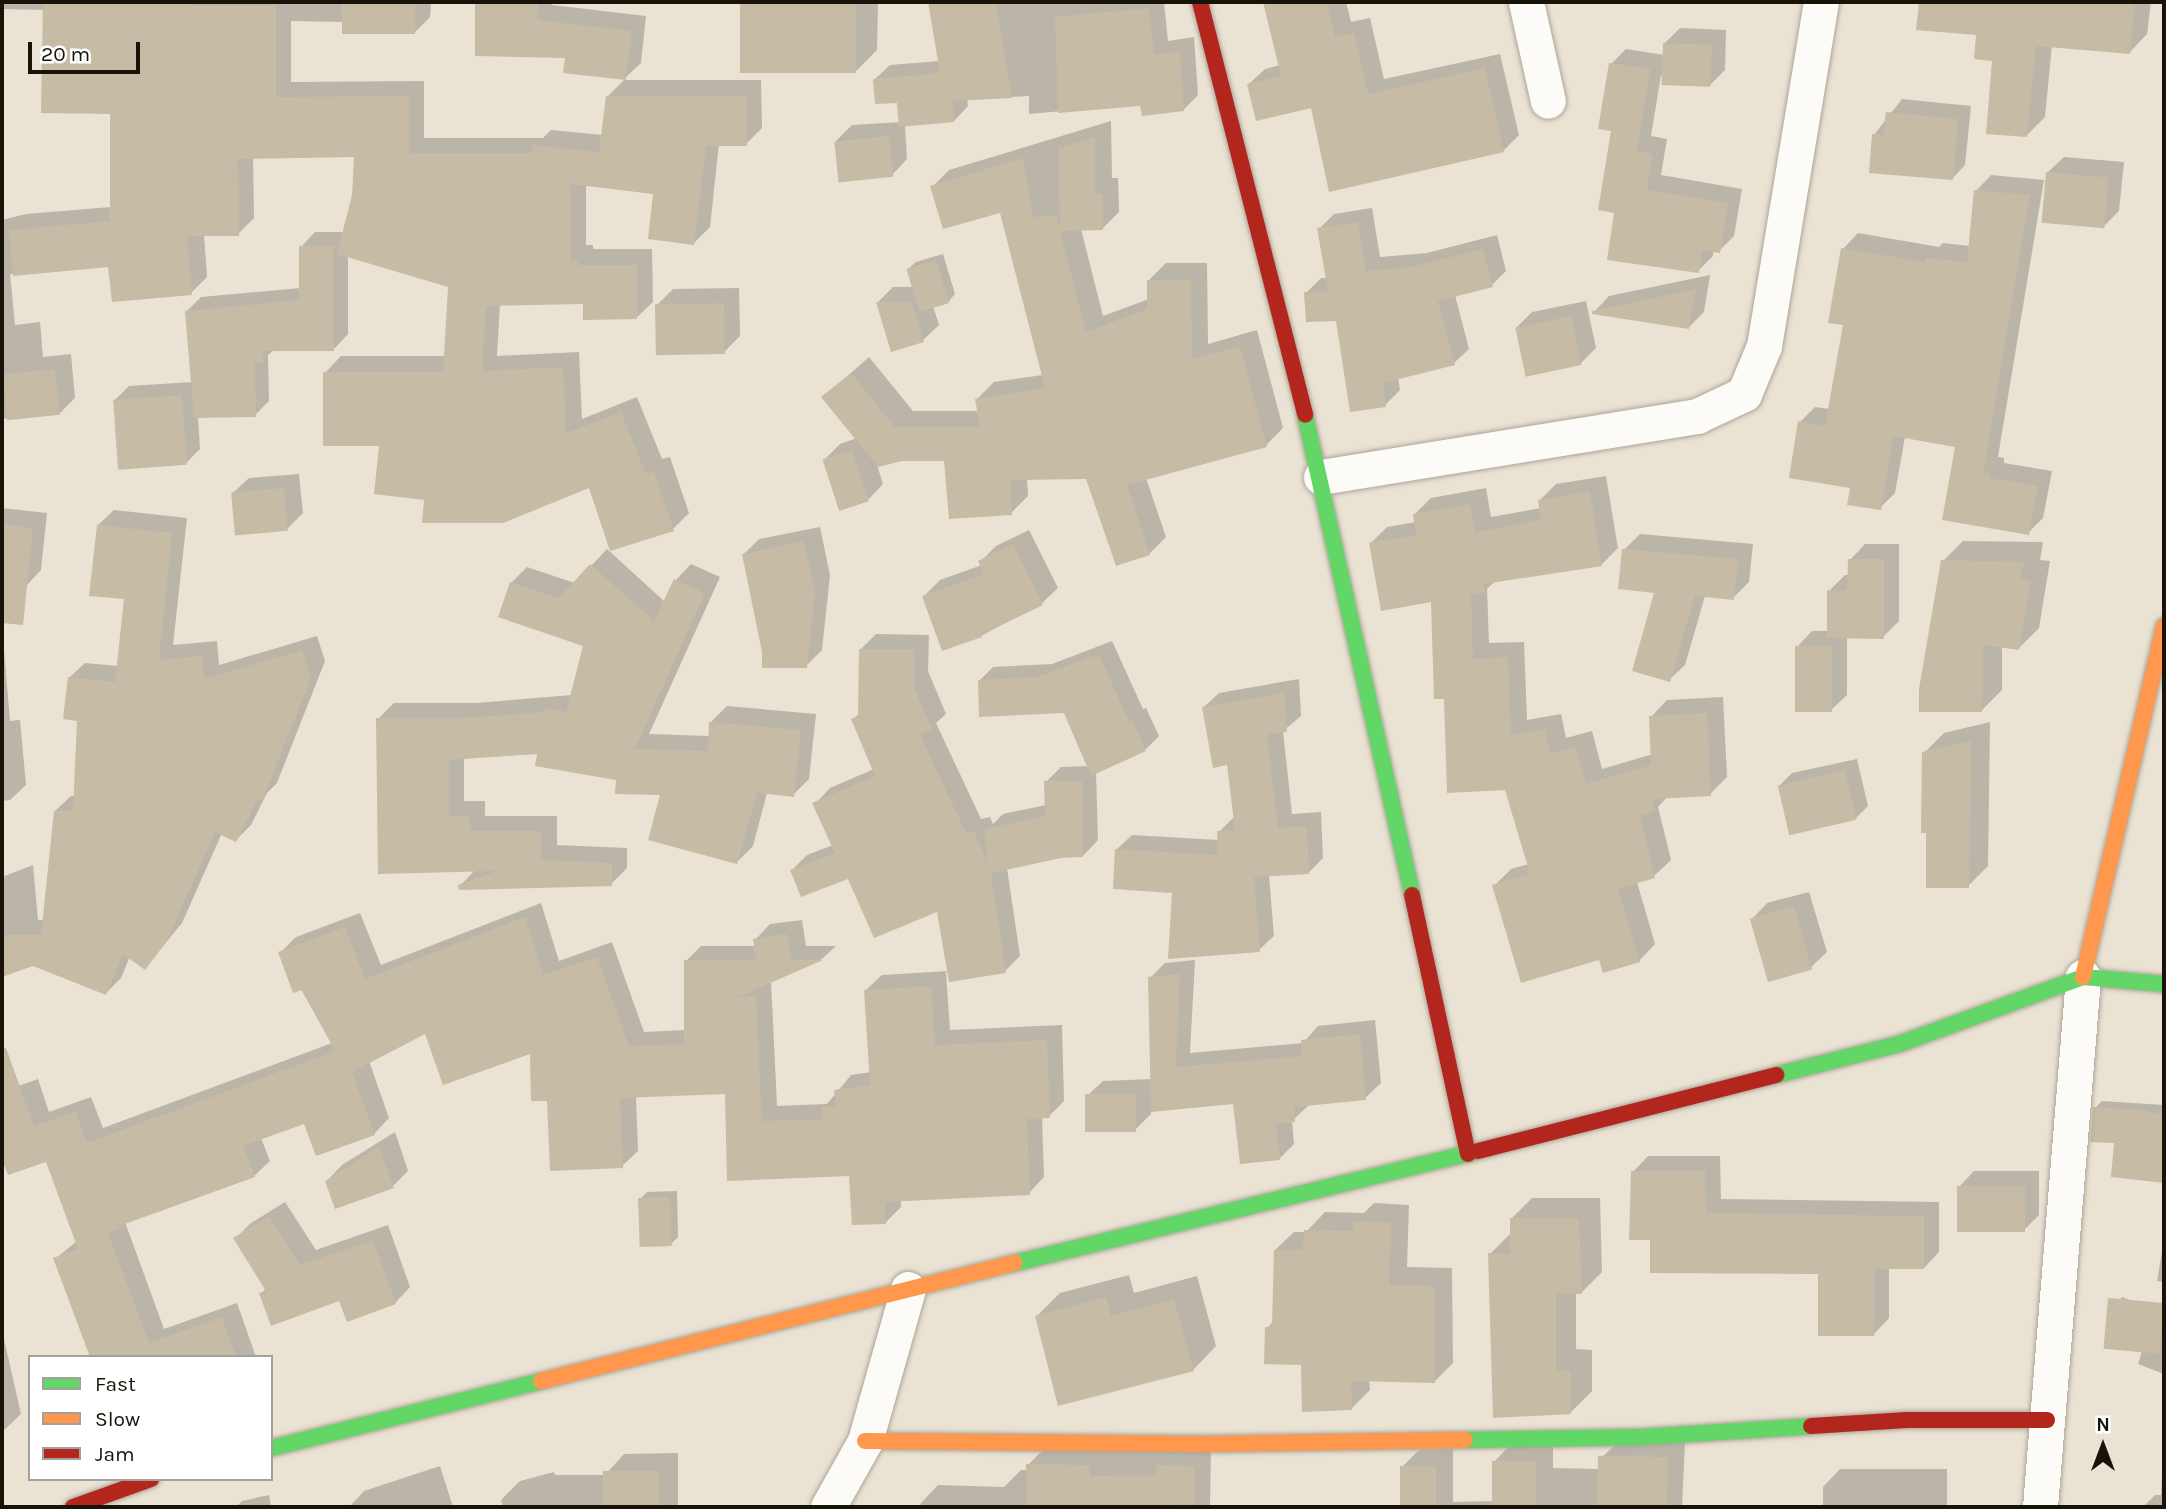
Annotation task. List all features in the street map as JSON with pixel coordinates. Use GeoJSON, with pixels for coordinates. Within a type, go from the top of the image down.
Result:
{"type":"FeatureCollection","features":[{"type":"Feature","properties":{"kind":"street"},"geometry":{"type":"LineString","coordinates":[[1200,2],[1321,477],[1468,1154]]}},
{"type":"Feature","properties":{"kind":"street"},"geometry":{"type":"LineString","coordinates":[[1526,2],[1548,101]]}},
{"type":"Feature","properties":{"kind":"street"},"geometry":{"type":"LineString","coordinates":[[1321,477],[1697,416],[1744,394],[1763,346],[1821,2]]}},
{"type":"Feature","properties":{"kind":"street"},"geometry":{"type":"LineString","coordinates":[[2040,1507],[2083,977],[2164,626]]}},
{"type":"Feature","properties":{"kind":"street"},"geometry":{"type":"LineString","coordinates":[[273,1448],[908,1289],[1468,1154],[1899,1044],[2083,977],[2164,984]]}},
{"type":"Feature","properties":{"kind":"street"},"geometry":{"type":"LineString","coordinates":[[828,1507],[865,1441],[908,1289]]}},
{"type":"Feature","properties":{"kind":"street"},"geometry":{"type":"LineString","coordinates":[[865,1441],[1205,1444],[1616,1437],[1907,1420],[2047,1420]]}},
{"type":"Feature","properties":{"kind":"street"},"geometry":{"type":"LineString","coordinates":[[73,1507],[144,1481]]}},
{"type":"Feature","properties":{"kind":"building"},"geometry":{"type":"Polygon","coordinates":[[[43,2],[190,2],[190,6],[276,6],[276,97],[409,96],[409,153],[532,153],[533,145],[599,152],[606,96],[746,96],[747,146],[706,146],[694,245],[648,239],[653,194],[570,184],[571,261],[578,261],[578,265],[637,265],[637,319],[583,320],[583,304],[486,306],[482,371],[563,367],[566,433],[621,412],[646,474],[654,472],[674,531],[610,551],[589,488],[503,523],[422,523],[424,500],[374,494],[379,446],[323,446],[323,372],[443,372],[448,287],[337,254],[352,195],[354,157],[238,159],[239,236],[187,236],[192,295],[112,302],[108,267],[13,276],[9,230],[110,221],[110,114],[41,113],[43,2]]]}},
{"type":"Feature","properties":{"kind":"building"},"geometry":{"type":"Polygon","coordinates":[[[342,2],[415,2],[415,34],[342,34],[342,2]]]}},
{"type":"Feature","properties":{"kind":"building"},"geometry":{"type":"Polygon","coordinates":[[[475,2],[538,3],[537,20],[632,31],[626,80],[563,73],[565,58],[475,56],[475,2]]]}},
{"type":"Feature","properties":{"kind":"building"},"geometry":{"type":"Polygon","coordinates":[[[740,2],[856,2],[856,73],[740,73],[740,2]]]}},
{"type":"Feature","properties":{"kind":"building"},"geometry":{"type":"Polygon","coordinates":[[[928,2],[996,2],[1012,98],[953,101],[954,122],[899,127],[897,103],[875,104],[873,79],[940,73],[928,2]]]}},
{"type":"Feature","properties":{"kind":"building"},"geometry":{"type":"Polygon","coordinates":[[[1263,2],[1327,2],[1335,37],[1354,33],[1368,94],[1485,68],[1504,152],[1329,192],[1311,108],[1256,121],[1247,84],[1281,76],[1263,2]]]}},
{"type":"Feature","properties":{"kind":"building"},"geometry":{"type":"Polygon","coordinates":[[[1919,2],[2135,2],[2130,54],[2036,46],[2027,137],[1986,134],[1992,61],[1974,59],[1976,35],[1916,30],[1919,2]]]}},
{"type":"Feature","properties":{"kind":"building"},"geometry":{"type":"Polygon","coordinates":[[[1149,8],[1154,55],[1180,51],[1184,111],[1142,116],[1140,106],[1058,113],[1055,17],[1149,8]]]}},
{"type":"Feature","properties":{"kind":"building"},"geometry":{"type":"Polygon","coordinates":[[[1663,43],[1712,45],[1711,87],[1662,85],[1663,43]]]}},
{"type":"Feature","properties":{"kind":"building"},"geometry":{"type":"Polygon","coordinates":[[[1609,63],[1650,69],[1637,151],[1653,154],[1647,190],[1728,203],[1720,253],[1702,250],[1699,273],[1607,260],[1614,213],[1598,210],[1611,131],[1598,129],[1609,63]]]}},
{"type":"Feature","properties":{"kind":"building"},"geometry":{"type":"Polygon","coordinates":[[[1886,112],[1958,119],[1953,180],[1869,173],[1872,134],[1883,135],[1886,112]]]}},
{"type":"Feature","properties":{"kind":"building"},"geometry":{"type":"Polygon","coordinates":[[[889,136],[893,177],[839,183],[834,142],[889,136]]]}},
{"type":"Feature","properties":{"kind":"building"},"geometry":{"type":"Polygon","coordinates":[[[1095,137],[1095,194],[1102,194],[1103,230],[1060,231],[1086,332],[1147,309],[1147,280],[1191,280],[1192,359],[1240,346],[1267,447],[1127,485],[1150,555],[1116,566],[1086,479],[1010,480],[1012,515],[949,519],[944,461],[902,461],[878,467],[821,397],[851,373],[895,427],[980,427],[975,399],[1045,388],[1000,213],[943,229],[930,186],[1023,158],[1033,217],[1056,215],[1060,229],[1058,148],[1095,137]]]}},
{"type":"Feature","properties":{"kind":"building"},"geometry":{"type":"Polygon","coordinates":[[[2046,172],[2109,177],[2104,228],[2042,223],[2046,172]]]}},
{"type":"Feature","properties":{"kind":"building"},"geometry":{"type":"Polygon","coordinates":[[[1974,190],[2030,195],[1984,472],[1990,473],[1989,478],[2038,486],[2029,535],[1942,520],[1955,447],[1893,436],[1881,510],[1847,505],[1850,488],[1789,478],[1798,421],[1825,426],[1843,325],[1828,323],[1841,248],[1925,262],[1926,258],[1967,262],[1974,190]]]}},
{"type":"Feature","properties":{"kind":"building"},"geometry":{"type":"Polygon","coordinates":[[[1358,222],[1366,271],[1411,267],[1483,249],[1493,287],[1438,301],[1455,365],[1383,383],[1386,407],[1350,412],[1336,321],[1306,322],[1304,292],[1328,291],[1317,228],[1358,222]]]}},
{"type":"Feature","properties":{"kind":"building"},"geometry":{"type":"Polygon","coordinates":[[[299,246],[334,246],[334,351],[263,351],[264,362],[255,363],[256,417],[194,418],[185,311],[299,300],[299,246]]]}},
{"type":"Feature","properties":{"kind":"building"},"geometry":{"type":"Polygon","coordinates":[[[936,260],[949,303],[920,312],[906,269],[936,260]]]}},
{"type":"Feature","properties":{"kind":"building"},"geometry":{"type":"Polygon","coordinates":[[[1696,289],[1689,329],[1592,314],[1592,311],[1696,289]]]}},
{"type":"Feature","properties":{"kind":"building"},"geometry":{"type":"Polygon","coordinates":[[[876,302],[912,302],[924,342],[891,352],[876,302]]]}},
{"type":"Feature","properties":{"kind":"building"},"geometry":{"type":"Polygon","coordinates":[[[724,303],[725,354],[656,355],[655,304],[724,303]]]}},
{"type":"Feature","properties":{"kind":"building"},"geometry":{"type":"Polygon","coordinates":[[[1571,316],[1581,365],[1526,377],[1515,328],[1571,316]]]}},
{"type":"Feature","properties":{"kind":"building"},"geometry":{"type":"Polygon","coordinates":[[[55,369],[60,415],[7,420],[2,375],[55,369]]]}},
{"type":"Feature","properties":{"kind":"building"},"geometry":{"type":"Polygon","coordinates":[[[182,395],[187,465],[118,470],[113,400],[182,395]]]}},
{"type":"Feature","properties":{"kind":"building"},"geometry":{"type":"Polygon","coordinates":[[[852,450],[869,501],[839,511],[823,460],[852,450]]]}},
{"type":"Feature","properties":{"kind":"building"},"geometry":{"type":"Polygon","coordinates":[[[284,488],[288,531],[235,535],[231,493],[284,488]]]}},
{"type":"Feature","properties":{"kind":"building"},"geometry":{"type":"Polygon","coordinates":[[[1590,491],[1602,566],[1484,584],[1486,592],[1471,595],[1473,659],[1508,657],[1511,735],[1545,729],[1550,754],[1575,746],[1586,784],[1651,765],[1649,716],[1707,713],[1711,796],[1652,799],[1655,811],[1640,816],[1655,878],[1618,889],[1640,962],[1603,973],[1599,960],[1521,983],[1492,885],[1530,874],[1505,790],[1447,793],[1444,699],[1434,699],[1431,602],[1381,611],[1369,543],[1416,535],[1413,514],[1470,504],[1475,532],[1541,520],[1538,500],[1590,491]]]}},
{"type":"Feature","properties":{"kind":"building"},"geometry":{"type":"Polygon","coordinates":[[[2,524],[33,528],[23,625],[2,623],[2,524]]]}},
{"type":"Feature","properties":{"kind":"building"},"geometry":{"type":"Polygon","coordinates":[[[97,525],[172,533],[159,660],[202,656],[204,679],[302,650],[311,678],[262,801],[258,799],[236,842],[215,832],[167,941],[145,970],[123,954],[106,995],[33,966],[2,977],[2,935],[41,935],[54,811],[73,811],[77,721],[63,719],[68,677],[115,682],[124,599],[89,596],[97,525]]]}},
{"type":"Feature","properties":{"kind":"building"},"geometry":{"type":"Polygon","coordinates":[[[804,541],[815,592],[807,668],[762,668],[762,652],[742,554],[804,541]]]}},
{"type":"Feature","properties":{"kind":"building"},"geometry":{"type":"Polygon","coordinates":[[[1013,544],[1043,605],[981,635],[982,637],[942,651],[922,596],[984,574],[978,561],[1013,544]]]}},
{"type":"Feature","properties":{"kind":"building"},"geometry":{"type":"Polygon","coordinates":[[[1622,549],[1738,559],[1734,600],[1695,596],[1670,682],[1632,671],[1654,593],[1618,589],[1622,549]]]}},
{"type":"Feature","properties":{"kind":"building"},"geometry":{"type":"Polygon","coordinates":[[[1848,559],[1884,559],[1884,639],[1827,638],[1827,590],[1847,591],[1848,559]]]}},
{"type":"Feature","properties":{"kind":"building"},"geometry":{"type":"Polygon","coordinates":[[[1941,560],[2024,562],[2020,579],[2031,581],[2019,650],[1983,645],[1982,712],[1919,712],[1919,689],[1941,560]]]}},
{"type":"Feature","properties":{"kind":"building"},"geometry":{"type":"Polygon","coordinates":[[[590,564],[654,621],[674,579],[705,593],[635,749],[708,751],[709,722],[801,730],[794,797],[760,793],[758,789],[737,864],[648,840],[660,795],[615,794],[616,780],[535,766],[537,754],[449,760],[449,816],[470,816],[470,831],[541,831],[541,860],[612,863],[612,886],[459,890],[458,885],[497,871],[378,874],[376,718],[459,718],[544,712],[545,708],[566,712],[583,646],[498,617],[510,582],[559,598],[590,564]]]}},
{"type":"Feature","properties":{"kind":"building"},"geometry":{"type":"Polygon","coordinates":[[[1795,646],[1832,646],[1832,712],[1795,712],[1795,646]]]}},
{"type":"Feature","properties":{"kind":"building"},"geometry":{"type":"Polygon","coordinates":[[[859,649],[914,649],[914,687],[932,730],[920,735],[966,833],[974,831],[987,862],[985,829],[1045,816],[1044,781],[1082,781],[1083,857],[1061,858],[991,873],[1006,973],[949,982],[937,912],[874,938],[848,879],[801,897],[790,870],[835,853],[812,803],[875,776],[851,719],[858,716],[859,649]]]}},
{"type":"Feature","properties":{"kind":"building"},"geometry":{"type":"Polygon","coordinates":[[[1099,654],[1129,722],[1132,720],[1146,751],[1091,776],[1064,713],[979,717],[978,680],[1037,677],[1099,654]]]}},
{"type":"Feature","properties":{"kind":"building"},"geometry":{"type":"Polygon","coordinates":[[[1285,693],[1287,732],[1267,734],[1278,828],[1307,826],[1309,874],[1254,877],[1260,952],[1168,959],[1172,893],[1113,889],[1115,849],[1218,855],[1217,831],[1235,830],[1227,765],[1213,768],[1202,707],[1285,693]]]}},
{"type":"Feature","properties":{"kind":"building"},"geometry":{"type":"Polygon","coordinates":[[[1971,741],[1969,888],[1926,888],[1926,833],[1921,833],[1922,752],[1971,741]]]}},
{"type":"Feature","properties":{"kind":"building"},"geometry":{"type":"Polygon","coordinates":[[[1845,770],[1856,820],[1789,835],[1778,786],[1845,770]]]}},
{"type":"Feature","properties":{"kind":"building"},"geometry":{"type":"Polygon","coordinates":[[[1794,906],[1812,969],[1768,982],[1750,919],[1794,906]]]}},
{"type":"Feature","properties":{"kind":"building"},"geometry":{"type":"Polygon","coordinates":[[[525,917],[543,975],[597,957],[629,1046],[684,1044],[684,960],[756,960],[753,939],[787,934],[791,960],[823,960],[738,997],[756,996],[762,1121],[822,1119],[822,1107],[836,1106],[834,1090],[870,1085],[864,990],[931,986],[935,1045],[1047,1040],[1050,1118],[1027,1119],[1030,1195],[885,1202],[886,1224],[852,1225],[849,1176],[727,1181],[725,1094],[620,1098],[623,1168],[550,1171],[547,1101],[531,1101],[530,1054],[443,1085],[425,1034],[352,1072],[375,1135],[316,1156],[304,1124],[243,1146],[255,1177],[119,1226],[120,1228],[108,1233],[149,1343],[222,1317],[235,1355],[89,1355],[53,1258],[78,1249],[46,1162],[8,1175],[2,1159],[2,1049],[6,1048],[34,1126],[76,1111],[87,1143],[335,1051],[302,990],[293,993],[278,952],[345,927],[365,979],[525,917]]]}},
{"type":"Feature","properties":{"kind":"building"},"geometry":{"type":"Polygon","coordinates":[[[1180,974],[1176,1067],[1302,1056],[1301,1040],[1360,1034],[1366,1100],[1294,1107],[1295,1122],[1276,1124],[1280,1160],[1240,1164],[1233,1104],[1151,1112],[1148,977],[1180,974]]]}},
{"type":"Feature","properties":{"kind":"building"},"geometry":{"type":"Polygon","coordinates":[[[1085,1094],[1136,1094],[1136,1132],[1085,1132],[1085,1094]]]}},
{"type":"Feature","properties":{"kind":"building"},"geometry":{"type":"Polygon","coordinates":[[[2093,1107],[2142,1110],[2164,1115],[2164,1183],[2111,1177],[2114,1143],[2090,1142],[2093,1107]]]}},
{"type":"Feature","properties":{"kind":"building"},"geometry":{"type":"Polygon","coordinates":[[[379,1147],[394,1188],[335,1209],[325,1181],[379,1147]]]}},
{"type":"Feature","properties":{"kind":"building"},"geometry":{"type":"Polygon","coordinates":[[[1631,1171],[1705,1171],[1706,1213],[1924,1216],[1924,1269],[1874,1269],[1874,1336],[1818,1336],[1818,1274],[1650,1273],[1650,1240],[1629,1240],[1631,1171]]]}},
{"type":"Feature","properties":{"kind":"building"},"geometry":{"type":"Polygon","coordinates":[[[1957,1186],[2025,1186],[2025,1232],[1957,1232],[1957,1186]]]}},
{"type":"Feature","properties":{"kind":"building"},"geometry":{"type":"Polygon","coordinates":[[[670,1197],[672,1246],[640,1247],[638,1198],[670,1197]]]}},
{"type":"Feature","properties":{"kind":"building"},"geometry":{"type":"Polygon","coordinates":[[[269,1216],[300,1265],[373,1240],[396,1304],[347,1322],[339,1301],[271,1326],[259,1293],[266,1291],[233,1238],[269,1216]]]}},
{"type":"Feature","properties":{"kind":"building"},"geometry":{"type":"Polygon","coordinates":[[[1510,1218],[1579,1218],[1582,1294],[1556,1294],[1556,1370],[1571,1370],[1571,1414],[1493,1418],[1488,1253],[1510,1254],[1510,1218]]]}},
{"type":"Feature","properties":{"kind":"building"},"geometry":{"type":"Polygon","coordinates":[[[1353,1221],[1391,1223],[1389,1285],[1434,1286],[1435,1383],[1351,1381],[1352,1410],[1302,1412],[1301,1365],[1264,1364],[1265,1327],[1272,1327],[1274,1250],[1303,1250],[1304,1230],[1353,1231],[1353,1221]]]}},
{"type":"Feature","properties":{"kind":"building"},"geometry":{"type":"Polygon","coordinates":[[[1106,1297],[1111,1316],[1174,1299],[1194,1371],[1058,1406],[1035,1316],[1106,1297]]]}},
{"type":"Feature","properties":{"kind":"building"},"geometry":{"type":"Polygon","coordinates":[[[2108,1298],[2164,1303],[2159,1354],[2104,1349],[2108,1298]]]}},
{"type":"Feature","properties":{"kind":"building"},"geometry":{"type":"Polygon","coordinates":[[[1598,1456],[1668,1457],[1667,1507],[1597,1506],[1598,1456]]]}},
{"type":"Feature","properties":{"kind":"building"},"geometry":{"type":"Polygon","coordinates":[[[1492,1461],[1536,1461],[1536,1507],[1492,1507],[1492,1461]]]}},
{"type":"Feature","properties":{"kind":"building"},"geometry":{"type":"Polygon","coordinates":[[[1026,1464],[1089,1465],[1090,1476],[1156,1475],[1156,1465],[1195,1466],[1194,1504],[1026,1507],[1026,1464]]]}},
{"type":"Feature","properties":{"kind":"building"},"geometry":{"type":"Polygon","coordinates":[[[1400,1466],[1436,1466],[1436,1507],[1400,1507],[1400,1466]]]}},
{"type":"Feature","properties":{"kind":"building"},"geometry":{"type":"Polygon","coordinates":[[[603,1471],[659,1471],[659,1507],[603,1507],[603,1471]]]}},
{"type":"Feature","properties":{"kind":"traffic: fast"},"geometry":{"type":"LineString","coordinates":[[1305,415],[1412,895]]}},
{"type":"Feature","properties":{"kind":"traffic: fast"},"geometry":{"type":"LineString","coordinates":[[1776,1075],[1899,1044],[2083,977],[2164,984]]}},
{"type":"Feature","properties":{"kind":"traffic: fast"},"geometry":{"type":"LineString","coordinates":[[1015,1263],[1478,1151]]}},
{"type":"Feature","properties":{"kind":"traffic: fast"},"geometry":{"type":"LineString","coordinates":[[273,1448],[541,1381]]}},
{"type":"Feature","properties":{"kind":"traffic: fast"},"geometry":{"type":"LineString","coordinates":[[1465,1440],[1643,1437],[1811,1426]]}},
{"type":"Feature","properties":{"kind":"traffic: slow"},"geometry":{"type":"LineString","coordinates":[[2083,977],[2164,626]]}},
{"type":"Feature","properties":{"kind":"traffic: slow"},"geometry":{"type":"LineString","coordinates":[[541,1381],[1015,1263]]}},
{"type":"Feature","properties":{"kind":"traffic: slow"},"geometry":{"type":"LineString","coordinates":[[865,1441],[1205,1444],[1465,1440]]}},
{"type":"Feature","properties":{"kind":"traffic: jam"},"geometry":{"type":"LineString","coordinates":[[1200,2],[1305,415]]}},
{"type":"Feature","properties":{"kind":"traffic: jam"},"geometry":{"type":"LineString","coordinates":[[1412,895],[1468,1154]]}},
{"type":"Feature","properties":{"kind":"traffic: jam"},"geometry":{"type":"LineString","coordinates":[[1478,1151],[1776,1075]]}},
{"type":"Feature","properties":{"kind":"traffic: jam"},"geometry":{"type":"LineString","coordinates":[[1811,1426],[1907,1420],[2047,1420]]}},
{"type":"Feature","properties":{"kind":"traffic: jam"},"geometry":{"type":"LineString","coordinates":[[73,1507],[145,1481]]}}]}
